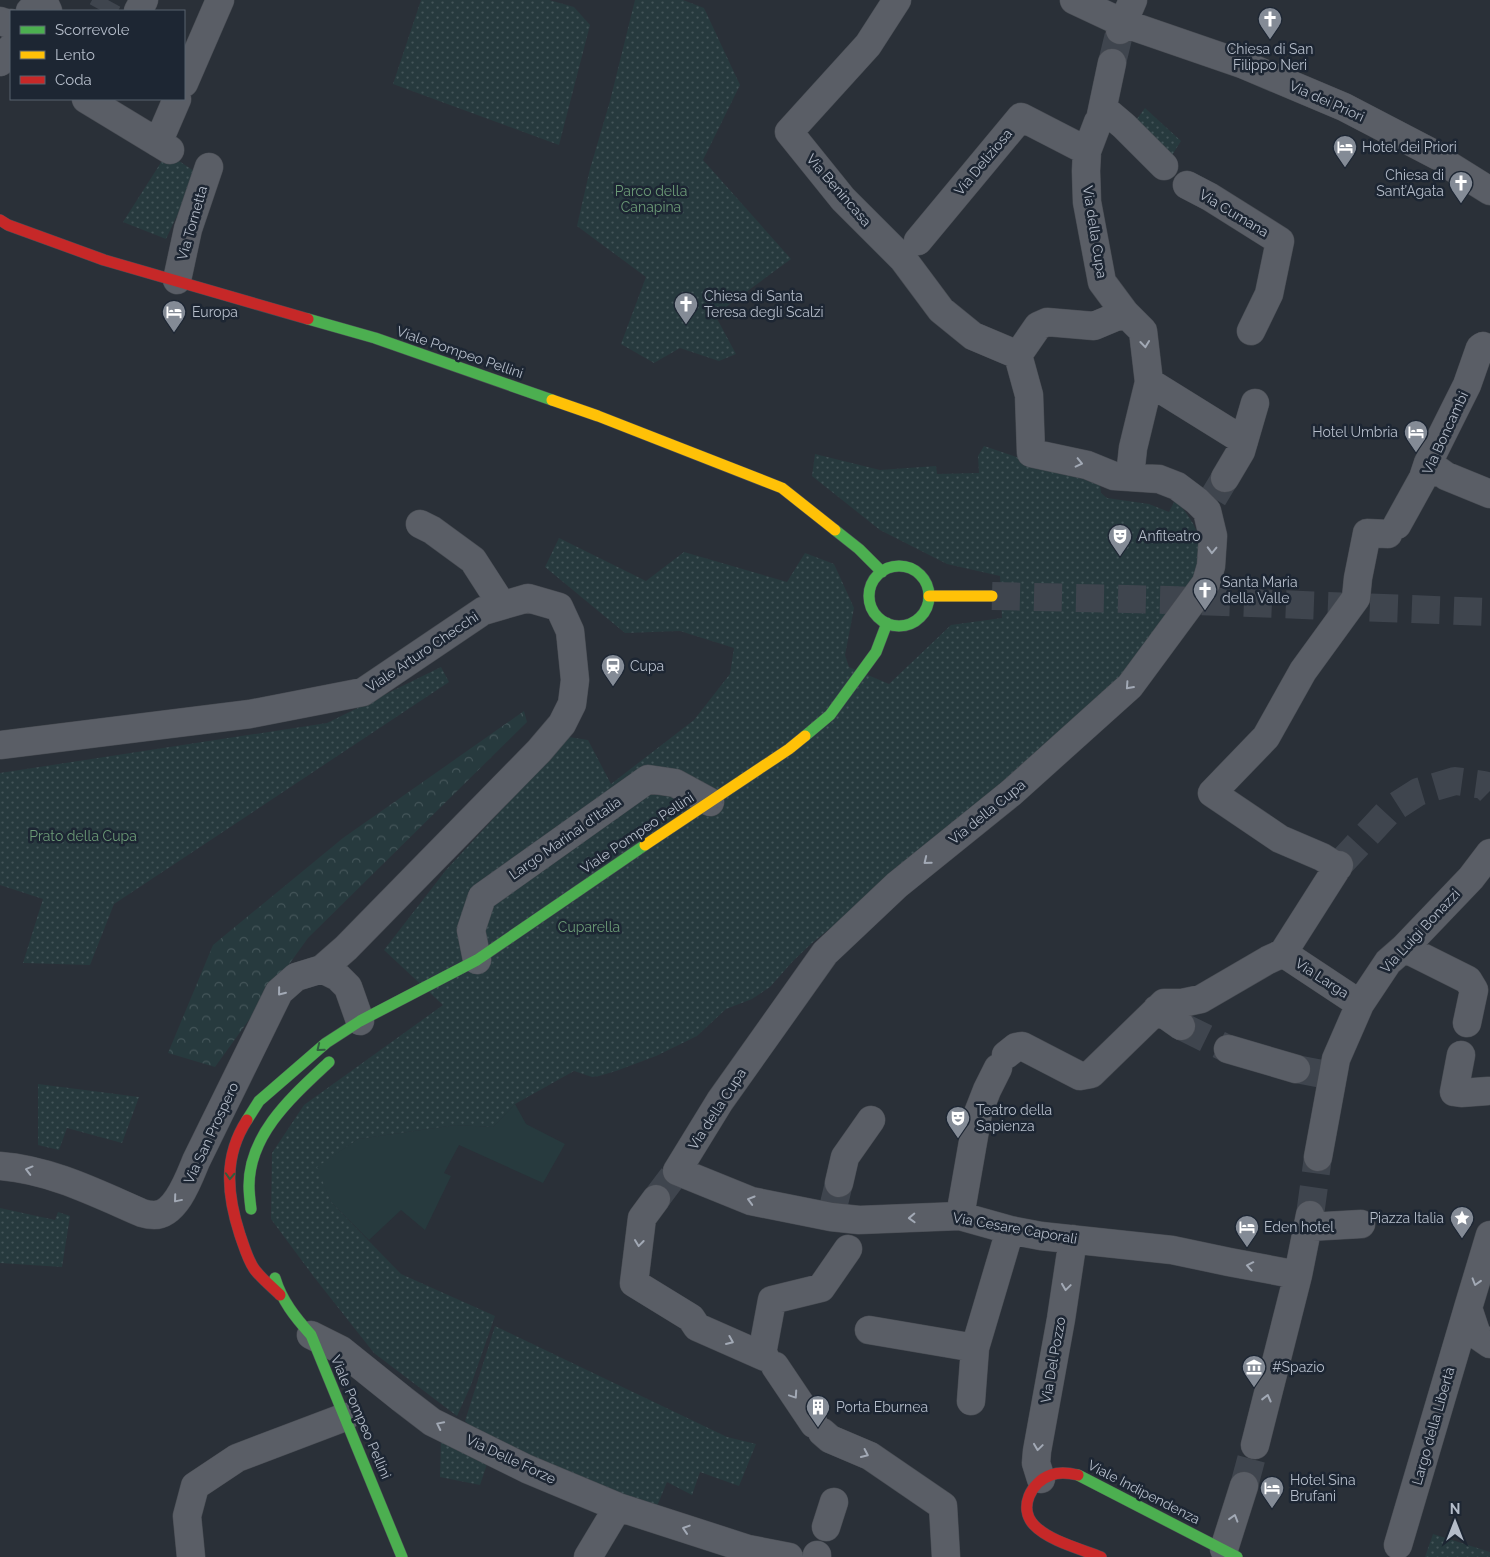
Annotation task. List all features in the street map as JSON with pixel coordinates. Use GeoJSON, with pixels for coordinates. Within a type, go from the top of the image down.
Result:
{"type":"FeatureCollection","features":[{"type":"Feature","properties":{"kind":"street"},"geometry":{"type":"LineString","coordinates":[[185,81],[220,0]]}},
{"type":"Feature","properties":{"kind":"street","name":"Via Benincasa"},"geometry":{"type":"LineString","coordinates":[[897,0],[868,45],[789,132],[843,199],[910,251],[941,310],[973,336],[1019,357]]}},
{"type":"Feature","properties":{"kind":"street","name":"Via dei Priori"},"geometry":{"type":"LineString","coordinates":[[1074,0],[1125,18],[1344,106],[1444,161],[1490,191]]}},
{"type":"Feature","properties":{"kind":"street"},"geometry":{"type":"LineString","coordinates":[[0,62],[10,49]]}},
{"type":"Feature","properties":{"kind":"street","name":"Via della Cupa"},"geometry":{"type":"LineString","coordinates":[[1112,63],[1101,115],[1087,151],[1087,202],[1102,282],[1125,314],[1144,330],[1149,382],[1133,448],[1130,476]]}},
{"type":"Feature","properties":{"kind":"street"},"geometry":{"type":"LineString","coordinates":[[90,100],[164,146],[177,100]]}},
{"type":"Feature","properties":{"kind":"street"},"geometry":{"type":"LineString","coordinates":[[1101,115],[1124,126],[1164,166]]}},
{"type":"Feature","properties":{"kind":"street","name":"Via Deliziosa"},"geometry":{"type":"LineString","coordinates":[[910,251],[1021,117],[1087,151]]}},
{"type":"Feature","properties":{"kind":"street","name":"Via Tornetta"},"geometry":{"type":"LineString","coordinates":[[177,280],[188,229],[209,167]]}},
{"type":"Feature","properties":{"kind":"street","name":"Via Cumana"},"geometry":{"type":"LineString","coordinates":[[1187,186],[1210,197],[1280,241],[1269,294],[1251,330]]}},
{"type":"Feature","properties":{"kind":"street","name":"Viale Pompeo Pellini"},"geometry":{"type":"LineString","coordinates":[[0,220],[8,225],[104,260],[384,341],[598,416],[782,488],[859,549],[882,572]]}},
{"type":"Feature","properties":{"kind":"street"},"geometry":{"type":"LineString","coordinates":[[1125,314],[1094,326],[1047,322],[1038,326],[1019,357],[1029,395],[1032,454],[1087,465],[1114,476],[1159,479],[1177,486],[1197,501],[1219,500],[1241,451],[1255,403]]}},
{"type":"Feature","properties":{"kind":"street","name":"Via Boncambi"},"geometry":{"type":"LineString","coordinates":[[1283,953],[1338,866],[1322,856],[1280,840],[1212,793],[1266,737],[1303,671],[1356,598],[1358,578],[1384,530],[1423,478],[1428,463],[1467,385],[1480,348],[1483,346],[1490,349]]}},
{"type":"Feature","properties":{"kind":"street"},"geometry":{"type":"LineString","coordinates":[[1149,382],[1244,442]]}},
{"type":"Feature","properties":{"kind":"street"},"geometry":{"type":"LineString","coordinates":[[1428,463],[1446,476],[1490,494]]}},
{"type":"Feature","properties":{"kind":"street","name":"Via della Cupa"},"geometry":{"type":"LineString","coordinates":[[677,1171],[720,1101],[825,952],[897,885],[1011,793],[1130,686],[1206,583],[1211,566],[1213,536],[1219,500]]}},
{"type":"Feature","properties":{"kind":"street"},"geometry":{"type":"LineString","coordinates":[[420,524],[432,530],[473,560],[502,605]]}},
{"type":"Feature","properties":{"kind":"street"},"geometry":{"type":"LineString","coordinates":[[899,566],[917,572],[927,587],[929,596],[927,606],[922,615],[906,625],[897,626],[880,619],[870,604],[871,586],[882,572],[899,566]]}},
{"type":"Feature","properties":{"kind":"street"},"geometry":{"type":"LineString","coordinates":[[929,596],[992,596]]}},
{"type":"Feature","properties":{"kind":"street","name":"Viale Arturo Checchi"},"geometry":{"type":"LineString","coordinates":[[0,745],[250,714],[363,692],[483,611],[528,598],[559,607],[570,631],[575,680],[572,704],[562,724],[540,751],[346,948],[322,969]]}},
{"type":"Feature","properties":{"kind":"street","name":"Viale Pompeo Pellini"},"geometry":{"type":"LineString","coordinates":[[280,1295],[254,1270],[232,1210],[229,1182],[231,1154],[242,1127],[259,1101],[326,1043],[360,1021],[477,960],[789,749],[830,715],[876,652],[887,623]]}},
{"type":"Feature","properties":{"kind":"street","name":"Largo Marinai d'Italia"},"geometry":{"type":"LineString","coordinates":[[477,960],[471,930],[482,897],[648,779],[675,783],[710,802]]}},
{"type":"Feature","properties":{"kind":"street","name":"Via Luigi Bonazzi"},"geometry":{"type":"LineString","coordinates":[[1318,1157],[1336,1059],[1360,1004],[1388,962],[1404,948],[1471,878],[1490,853]]}},
{"type":"Feature","properties":{"kind":"street"},"geometry":{"type":"LineString","coordinates":[[1404,948],[1468,980],[1474,990],[1467,1023]]}},
{"type":"Feature","properties":{"kind":"street"},"geometry":{"type":"LineString","coordinates":[[960,1216],[978,1113],[1002,1061],[1016,1047],[1022,1046],[1080,1076],[1091,1074],[1164,1003],[1201,1000],[1283,953]]}},
{"type":"Feature","properties":{"kind":"street","name":"Via Larga"},"geometry":{"type":"LineString","coordinates":[[1283,953],[1360,1004]]}},
{"type":"Feature","properties":{"kind":"street"},"geometry":{"type":"LineString","coordinates":[[255,1222],[248,1180],[252,1157],[261,1137],[271,1121],[343,1049],[360,1021],[348,987],[338,977],[322,969]]}},
{"type":"Feature","properties":{"kind":"street","name":"Via San Prospero"},"geometry":{"type":"LineString","coordinates":[[0,1166],[19,1167],[65,1180],[142,1213],[155,1216],[167,1210],[185,1189],[196,1161],[279,992],[296,977],[322,969]]}},
{"type":"Feature","properties":{"kind":"street"},"geometry":{"type":"LineString","coordinates":[[1158,1009],[1181,1026]]}},
{"type":"Feature","properties":{"kind":"street"},"geometry":{"type":"LineString","coordinates":[[1228,1049],[1296,1069]]}},
{"type":"Feature","properties":{"kind":"street"},"geometry":{"type":"LineString","coordinates":[[1461,1055],[1454,1092],[1488,1091]]}},
{"type":"Feature","properties":{"kind":"street"},"geometry":{"type":"LineString","coordinates":[[839,1183],[846,1157],[871,1120]]}},
{"type":"Feature","properties":{"kind":"street","name":"Via Cesare Caporali"},"geometry":{"type":"LineString","coordinates":[[677,1171],[751,1201],[831,1214],[852,1238],[960,1216],[1010,1230],[1172,1250],[1298,1275]]}},
{"type":"Feature","properties":{"kind":"street"},"geometry":{"type":"LineString","coordinates":[[656,1199],[642,1218],[634,1283],[691,1318],[698,1327],[767,1359],[818,1428],[830,1439],[870,1456],[942,1506],[946,1557]]}},
{"type":"Feature","properties":{"kind":"street"},"geometry":{"type":"LineString","coordinates":[[1255,1445],[1298,1275],[1309,1221],[1361,1224]]}},
{"type":"Feature","properties":{"kind":"street"},"geometry":{"type":"LineString","coordinates":[[971,1401],[975,1348],[1010,1230]]}},
{"type":"Feature","properties":{"kind":"street"},"geometry":{"type":"LineString","coordinates":[[1490,1235],[1468,1308],[1477,1335],[1490,1344]]}},
{"type":"Feature","properties":{"kind":"street"},"geometry":{"type":"LineString","coordinates":[[767,1359],[772,1300],[821,1288],[852,1238]]}},
{"type":"Feature","properties":{"kind":"street","name":"Via Del Pozzo"},"geometry":{"type":"LineString","coordinates":[[1041,1479],[1036,1463],[1037,1451],[1061,1319],[1073,1239]]}},
{"type":"Feature","properties":{"kind":"street","name":"Viale Pompeo Pellini"},"geometry":{"type":"LineString","coordinates":[[273,1270],[280,1295],[287,1308],[311,1335],[402,1557]]}},
{"type":"Feature","properties":{"kind":"street","name":"Largo della Libertà"},"geometry":{"type":"LineString","coordinates":[[1398,1545],[1468,1308]]}},
{"type":"Feature","properties":{"kind":"street"},"geometry":{"type":"LineString","coordinates":[[869,1330],[975,1348]]}},
{"type":"Feature","properties":{"kind":"street","name":"Via Delle Forze"},"geometry":{"type":"LineString","coordinates":[[311,1335],[341,1350],[432,1422],[527,1469],[731,1551],[789,1557]]}},
{"type":"Feature","properties":{"kind":"street"},"geometry":{"type":"LineString","coordinates":[[191,1557],[187,1516],[195,1486],[237,1458],[345,1417]]}},
{"type":"Feature","properties":{"kind":"street","name":"Viale Indipendenza"},"geometry":{"type":"LineString","coordinates":[[1041,1479],[1060,1473],[1071,1473],[1081,1476],[1230,1553]]}},
{"type":"Feature","properties":{"kind":"street"},"geometry":{"type":"LineString","coordinates":[[1041,1479],[1028,1498],[1026,1509],[1033,1525],[1045,1533],[1101,1557]]}},
{"type":"Feature","properties":{"kind":"street"},"geometry":{"type":"LineString","coordinates":[[1230,1553],[1244,1486]]}},
{"type":"Feature","properties":{"kind":"street"},"geometry":{"type":"LineString","coordinates":[[588,1557],[618,1507]]}},
{"type":"Feature","properties":{"kind":"green space"},"geometry":{"type":"Polygon","coordinates":[[[421,0],[549,0],[574,7],[590,25],[559,145],[393,84],[421,0]]]}},
{"type":"Feature","properties":{"kind":"green space","name":"Parco della Canapina"},"geometry":{"type":"Polygon","coordinates":[[[635,0],[683,0],[704,8],[740,85],[703,160],[791,259],[715,315],[736,354],[719,361],[680,348],[654,363],[621,344],[646,277],[577,226],[590,169],[610,101],[635,0]]]}},
{"type":"Feature","properties":{"kind":"green space"},"geometry":{"type":"Polygon","coordinates":[[[1145,108],[1181,141],[1167,163],[1131,127],[1145,108]]]}},
{"type":"Feature","properties":{"kind":"green space"},"geometry":{"type":"Polygon","coordinates":[[[167,153],[197,173],[166,239],[123,222],[167,153]]]}},
{"type":"Feature","properties":{"kind":"green space","name":"Cuparella"},"geometry":{"type":"Polygon","coordinates":[[[984,446],[1100,485],[1101,493],[1107,498],[1149,504],[1169,512],[1175,500],[1185,511],[1197,531],[1202,553],[1199,569],[1119,682],[875,892],[812,943],[770,987],[752,999],[726,1009],[697,1036],[656,1056],[599,1076],[592,1077],[574,1071],[515,1104],[493,1127],[456,1125],[358,1139],[317,1167],[331,1202],[401,1274],[495,1316],[471,1385],[457,1416],[374,1353],[271,1219],[272,1153],[304,1105],[443,1005],[384,950],[446,870],[569,737],[588,740],[611,784],[694,720],[730,674],[734,648],[680,631],[625,633],[545,567],[559,538],[646,581],[684,552],[787,582],[805,553],[834,564],[854,608],[845,655],[849,667],[889,684],[951,625],[1002,618],[1000,576],[947,564],[880,530],[812,476],[815,454],[880,470],[936,466],[937,474],[979,473],[978,456],[984,446]]]}},
{"type":"Feature","properties":{"kind":"green space","name":"Prato della Cupa"},"geometry":{"type":"Polygon","coordinates":[[[441,667],[449,682],[114,904],[90,965],[23,963],[43,899],[0,885],[0,773],[327,723],[441,667]]]}},
{"type":"Feature","properties":{"kind":"green space"},"geometry":{"type":"Polygon","coordinates":[[[524,711],[527,722],[308,938],[215,1067],[168,1053],[213,945],[343,838],[524,711]]]}},
{"type":"Feature","properties":{"kind":"green space"},"geometry":{"type":"Polygon","coordinates":[[[38,1084],[139,1097],[122,1143],[67,1128],[59,1150],[38,1145],[38,1084]]]}},
{"type":"Feature","properties":{"kind":"green space"},"geometry":{"type":"Polygon","coordinates":[[[515,1104],[526,1124],[565,1144],[543,1183],[459,1145],[444,1173],[451,1176],[425,1230],[401,1210],[369,1240],[331,1202],[316,1167],[358,1139],[456,1125],[493,1127],[515,1104]]]}},
{"type":"Feature","properties":{"kind":"green space"},"geometry":{"type":"Polygon","coordinates":[[[0,1208],[55,1220],[58,1212],[70,1216],[62,1267],[0,1263],[0,1208]]]}},
{"type":"Feature","properties":{"kind":"green space"},"geometry":{"type":"Polygon","coordinates":[[[495,1326],[727,1437],[756,1444],[739,1486],[700,1472],[692,1495],[667,1482],[655,1511],[476,1432],[465,1421],[495,1326]]]}},
{"type":"Feature","properties":{"kind":"green space"},"geometry":{"type":"Polygon","coordinates":[[[441,1439],[489,1458],[480,1485],[440,1477],[441,1439]]]}},
{"type":"Feature","properties":{"kind":"green space"},"geometry":{"type":"Polygon","coordinates":[[[1433,1534],[1490,1552],[1490,1557],[1425,1557],[1433,1534]]]}},
{"type":"Feature","properties":{"kind":"tunnel"},"geometry":{"type":"LineString","coordinates":[[103,10],[108,0]]}},
{"type":"Feature","properties":{"kind":"tunnel"},"geometry":{"type":"LineString","coordinates":[[1112,63],[1120,30]]}},
{"type":"Feature","properties":{"kind":"tunnel"},"geometry":{"type":"LineString","coordinates":[[1213,498],[1225,478]]}},
{"type":"Feature","properties":{"kind":"tunnel"},"geometry":{"type":"LineString","coordinates":[[992,596],[1170,600],[1490,612]]}},
{"type":"Feature","properties":{"kind":"tunnel"},"geometry":{"type":"LineString","coordinates":[[1339,865],[1390,810],[1418,792],[1455,781],[1484,785],[1490,791]]}},
{"type":"Feature","properties":{"kind":"tunnel"},"geometry":{"type":"LineString","coordinates":[[1181,1026],[1228,1049]]}},
{"type":"Feature","properties":{"kind":"tunnel"},"geometry":{"type":"LineString","coordinates":[[1296,1069],[1332,1076]]}},
{"type":"Feature","properties":{"kind":"tunnel"},"geometry":{"type":"LineString","coordinates":[[1310,1215],[1318,1157]]}},
{"type":"Feature","properties":{"kind":"tunnel"},"geometry":{"type":"LineString","coordinates":[[656,1199],[677,1171]]}},
{"type":"Feature","properties":{"kind":"tunnel"},"geometry":{"type":"LineString","coordinates":[[832,1212],[839,1183]]}},
{"type":"Feature","properties":{"kind":"tunnel"},"geometry":{"type":"LineString","coordinates":[[1244,1486],[1255,1445]]}},
{"type":"Feature","properties":{"kind":"traffic: fast"},"geometry":{"type":"LineString","coordinates":[[308,319],[375,338],[552,400]]}},
{"type":"Feature","properties":{"kind":"traffic: fast"},"geometry":{"type":"LineString","coordinates":[[835,530],[859,549],[882,572]]}},
{"type":"Feature","properties":{"kind":"traffic: fast"},"geometry":{"type":"LineString","coordinates":[[899,566],[915,571],[920,575],[924,580],[929,596],[924,612],[920,617],[915,621],[899,626],[883,621],[878,617],[874,612],[869,596],[874,580],[878,575],[883,571],[899,566]]}},
{"type":"Feature","properties":{"kind":"traffic: fast"},"geometry":{"type":"LineString","coordinates":[[805,736],[830,715],[876,652],[887,623]]}},
{"type":"Feature","properties":{"kind":"traffic: fast"},"geometry":{"type":"LineString","coordinates":[[247,1120],[259,1101],[326,1043],[360,1021],[477,960],[645,845]]}},
{"type":"Feature","properties":{"kind":"traffic: fast"},"geometry":{"type":"LineString","coordinates":[[251,1209],[249,1186],[251,1167],[265,1132],[288,1102],[329,1062]]}},
{"type":"Feature","properties":{"kind":"traffic: fast"},"geometry":{"type":"LineString","coordinates":[[275,1278],[281,1294],[311,1335],[402,1557]]}},
{"type":"Feature","properties":{"kind":"traffic: fast"},"geometry":{"type":"LineString","coordinates":[[1078,1475],[1237,1557]]}},
{"type":"Feature","properties":{"kind":"traffic: slow"},"geometry":{"type":"LineString","coordinates":[[552,400],[782,488],[835,530]]}},
{"type":"Feature","properties":{"kind":"traffic: slow"},"geometry":{"type":"LineString","coordinates":[[929,596],[992,596]]}},
{"type":"Feature","properties":{"kind":"traffic: slow"},"geometry":{"type":"LineString","coordinates":[[645,845],[789,749],[805,736]]}},
{"type":"Feature","properties":{"kind":"traffic: jam"},"geometry":{"type":"LineString","coordinates":[[0,220],[8,225],[104,260],[308,319]]}},
{"type":"Feature","properties":{"kind":"traffic: jam"},"geometry":{"type":"LineString","coordinates":[[247,1120],[239,1134],[231,1162],[230,1191],[232,1205],[250,1262],[280,1295]]}},
{"type":"Feature","properties":{"kind":"traffic: jam"},"geometry":{"type":"LineString","coordinates":[[1078,1475],[1057,1473],[1044,1478],[1029,1496],[1027,1511],[1034,1525],[1048,1536],[1101,1557]]}},
{"type":"Feature","properties":{"kind":"place","name":"Chiesa di San Filippo Neri"},"geometry":{"type":"Point","coordinates":[1270,40]}},
{"type":"Feature","properties":{"kind":"place","name":"Hotel dei Priori"},"geometry":{"type":"Point","coordinates":[1345,168]}},
{"type":"Feature","properties":{"kind":"place","name":"Chiesa di Sant’Agata"},"geometry":{"type":"Point","coordinates":[1461,204]}},
{"type":"Feature","properties":{"kind":"place","name":"Chiesa di Santa Teresa degli Scalzi"},"geometry":{"type":"Point","coordinates":[686,325]}},
{"type":"Feature","properties":{"kind":"place","name":"Europa"},"geometry":{"type":"Point","coordinates":[174,333]}},
{"type":"Feature","properties":{"kind":"place","name":"Hotel Umbria"},"geometry":{"type":"Point","coordinates":[1416,453]}},
{"type":"Feature","properties":{"kind":"place","name":"Anfiteatro"},"geometry":{"type":"Point","coordinates":[1120,557]}},
{"type":"Feature","properties":{"kind":"place","name":"Santa Maria della Valle"},"geometry":{"type":"Point","coordinates":[1205,611]}},
{"type":"Feature","properties":{"kind":"place","name":"Cupa"},"geometry":{"type":"Point","coordinates":[613,687]}},
{"type":"Feature","properties":{"kind":"place","name":"Teatro della Sapienza"},"geometry":{"type":"Point","coordinates":[958,1139]}},
{"type":"Feature","properties":{"kind":"place","name":"Piazza Italia"},"geometry":{"type":"Point","coordinates":[1462,1239]}},
{"type":"Feature","properties":{"kind":"place","name":"Eden hotel"},"geometry":{"type":"Point","coordinates":[1247,1248]}},
{"type":"Feature","properties":{"kind":"place","name":"#Spazio"},"geometry":{"type":"Point","coordinates":[1254,1388]}},
{"type":"Feature","properties":{"kind":"place","name":"Porta Eburnea"},"geometry":{"type":"Point","coordinates":[818,1428]}},
{"type":"Feature","properties":{"kind":"place","name":"Hotel Sina Brufani"},"geometry":{"type":"Point","coordinates":[1272,1509]}}]}
